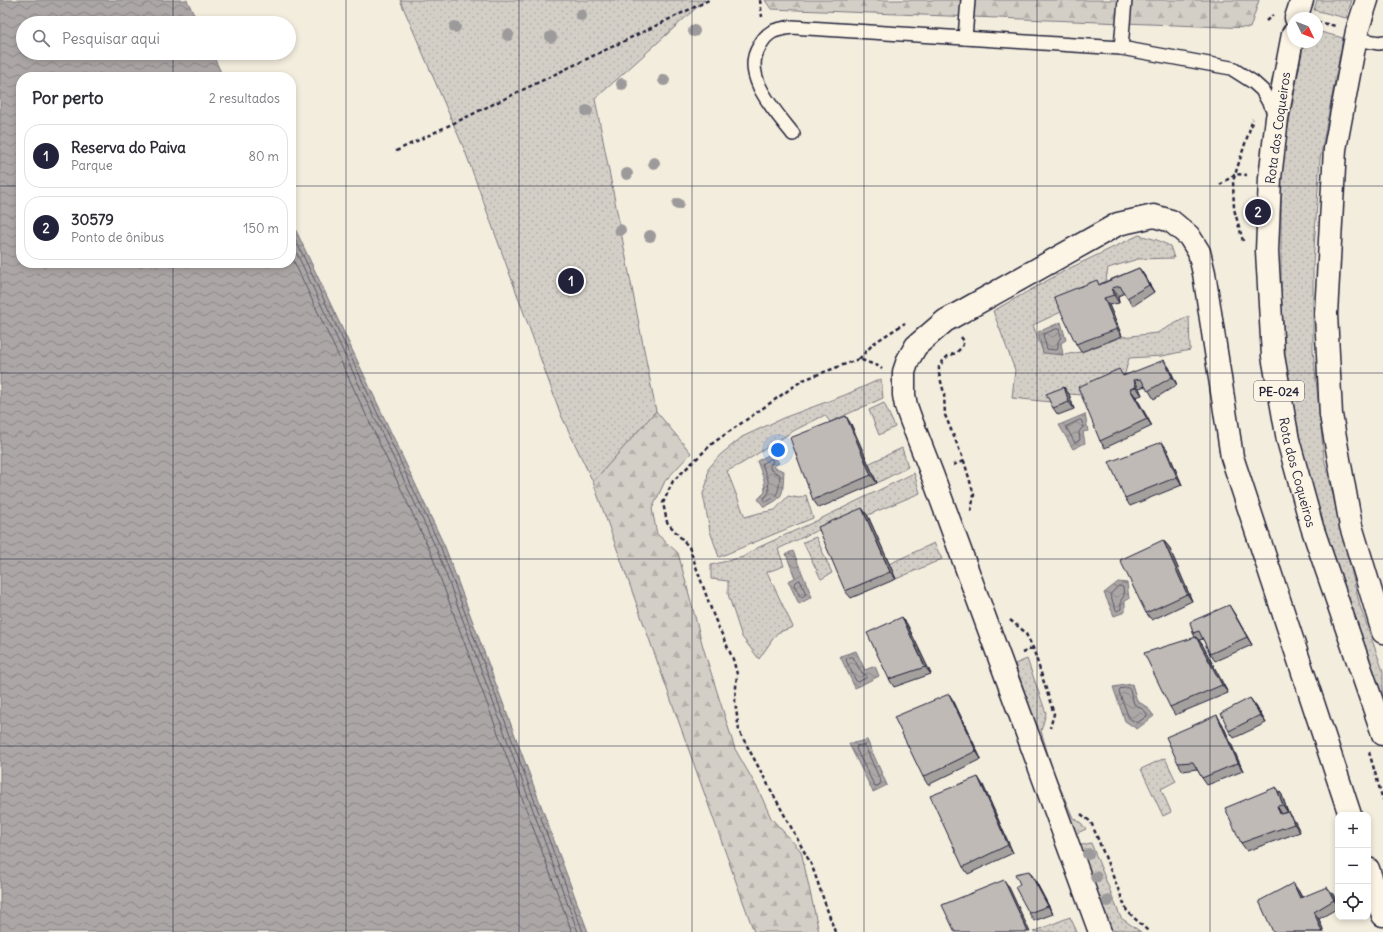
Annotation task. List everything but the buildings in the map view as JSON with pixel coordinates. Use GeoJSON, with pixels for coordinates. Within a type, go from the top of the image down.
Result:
{"type":"FeatureCollection","features":[{"type":"Feature","properties":{"kind":"street"},"geometry":{"type":"LineString","coordinates":[[1298,12],[1302,0]]}},
{"type":"Feature","properties":{"kind":"street"},"geometry":{"type":"LineString","coordinates":[[1366,0],[1357,31],[1335,149],[1326,314],[1331,415],[1351,526],[1383,632]]}},
{"type":"Feature","properties":{"kind":"street","name":"Rota dos Coqueiros"},"geometry":{"type":"LineString","coordinates":[[1290,48],[1277,118],[1270,178],[1267,251],[1273,356],[1288,440],[1312,527],[1383,734]]}},
{"type":"Feature","properties":{"kind":"street"},"geometry":{"type":"LineString","coordinates":[[1100,932],[906,406],[904,394],[904,372],[908,360],[916,346],[945,321],[1118,224],[1154,216],[1171,221],[1189,236],[1199,252],[1204,273],[1232,458],[1349,812]]}},
{"type":"Feature","properties":{"kind":"street"},"geometry":{"type":"LineString","coordinates":[[1371,878],[1383,915]]}},
{"type":"Feature","properties":{"kind":"lane"},"geometry":{"type":"LineString","coordinates":[[965,38],[968,0]]}},
{"type":"Feature","properties":{"kind":"lane"},"geometry":{"type":"LineString","coordinates":[[1121,48],[1125,0]]}},
{"type":"Feature","properties":{"kind":"lane"},"geometry":{"type":"LineString","coordinates":[[793,134],[761,91],[754,68],[755,53],[763,39],[773,32],[792,27],[1121,48],[1231,68],[1253,82],[1262,90],[1277,118]]}},
{"type":"Feature","properties":{"kind":"lane"},"geometry":{"type":"LineString","coordinates":[[1356,39],[1379,43],[1383,42]]}},
{"type":"Feature","properties":{"kind":"path"},"geometry":{"type":"LineString","coordinates":[[396,151],[709,0]]}},
{"type":"Feature","properties":{"kind":"path"},"geometry":{"type":"LineString","coordinates":[[1220,185],[1235,174],[1270,178]]}},
{"type":"Feature","properties":{"kind":"path"},"geometry":{"type":"LineString","coordinates":[[951,318],[964,341],[962,347],[943,361],[939,367],[939,374],[944,393],[945,414],[964,461],[974,495],[971,513]]}},
{"type":"Feature","properties":{"kind":"path"},"geometry":{"type":"LineString","coordinates":[[835,932],[812,866],[739,731],[735,701],[737,674],[733,659],[714,617],[689,547],[667,522],[663,503],[673,481],[713,443],[803,380],[859,359],[874,342],[908,321]]}},
{"type":"Feature","properties":{"kind":"path"},"geometry":{"type":"LineString","coordinates":[[859,359],[878,366],[882,370]]}},
{"type":"Feature","properties":{"kind":"path"},"geometry":{"type":"LineString","coordinates":[[1005,616],[1024,632],[1033,648],[1054,714],[1049,734]]}},
{"type":"Feature","properties":{"kind":"path"},"geometry":{"type":"LineString","coordinates":[[1076,809],[1091,822],[1127,911],[1149,932]]}},
{"type":"Feature","properties":{"kind":"green space"},"geometry":{"type":"Polygon","coordinates":[[[400,0],[705,0],[595,99],[656,411],[593,482],[561,415],[465,151],[400,0]]]}},
{"type":"Feature","properties":{"kind":"green space"},"geometry":{"type":"Polygon","coordinates":[[[765,0],[1259,0],[1250,28],[771,9],[765,0]]]}},
{"type":"Feature","properties":{"kind":"green space"},"geometry":{"type":"Polygon","coordinates":[[[1317,0],[1352,0],[1346,18],[1314,10],[1317,0]]]}},
{"type":"Feature","properties":{"kind":"green space"},"geometry":{"type":"Polygon","coordinates":[[[1323,33],[1343,38],[1320,159],[1313,264],[1313,350],[1324,458],[1360,606],[1383,671],[1383,704],[1334,564],[1303,454],[1286,369],[1281,292],[1281,165],[1303,48],[1323,48],[1323,33]]]}},
{"type":"Feature","properties":{"kind":"green space"},"geometry":{"type":"Polygon","coordinates":[[[1139,235],[1157,240],[1170,246],[1174,258],[1138,259],[1108,268],[1104,292],[1033,325],[1043,352],[1063,355],[1081,352],[1122,337],[1157,333],[1189,316],[1190,350],[1162,356],[1129,358],[1124,377],[1083,395],[1069,394],[1051,402],[1012,398],[1015,370],[993,311],[1068,269],[1139,235]]]}},
{"type":"Feature","properties":{"kind":"green space"},"geometry":{"type":"Polygon","coordinates":[[[881,379],[883,398],[830,422],[825,415],[795,430],[741,464],[727,471],[745,517],[775,510],[788,496],[799,498],[806,495],[813,518],[719,557],[710,531],[703,494],[707,482],[708,469],[720,455],[742,437],[783,418],[845,395],[881,379]]]}},
{"type":"Feature","properties":{"kind":"green space"},"geometry":{"type":"Polygon","coordinates":[[[884,403],[895,427],[879,435],[869,410],[884,403]]]}},
{"type":"Feature","properties":{"kind":"green space"},"geometry":{"type":"Polygon","coordinates":[[[656,411],[691,453],[665,481],[652,509],[657,534],[678,553],[703,647],[735,749],[759,791],[771,818],[801,851],[819,932],[754,932],[593,482],[656,411]]]}},
{"type":"Feature","properties":{"kind":"green space"},"geometry":{"type":"Polygon","coordinates":[[[902,448],[908,467],[877,483],[868,464],[902,448]]]}},
{"type":"Feature","properties":{"kind":"green space"},"geometry":{"type":"Polygon","coordinates":[[[914,473],[920,493],[823,534],[818,530],[778,549],[784,566],[767,572],[793,627],[777,633],[759,659],[742,637],[728,594],[728,581],[711,579],[711,565],[743,557],[757,548],[914,473]]]}},
{"type":"Feature","properties":{"kind":"green space"},"geometry":{"type":"Polygon","coordinates":[[[816,537],[832,573],[821,579],[803,542],[816,537]]]}},
{"type":"Feature","properties":{"kind":"green space"},"geometry":{"type":"Polygon","coordinates":[[[934,543],[942,559],[896,579],[889,564],[934,543]]]}},
{"type":"Feature","properties":{"kind":"green space"},"geometry":{"type":"Polygon","coordinates":[[[1027,659],[1046,713],[1041,731],[1053,771],[1073,818],[1081,823],[1086,829],[1073,835],[1015,664],[1027,659]]]}},
{"type":"Feature","properties":{"kind":"green space"},"geometry":{"type":"Polygon","coordinates":[[[1165,758],[1176,781],[1161,789],[1171,812],[1163,816],[1141,769],[1165,758]]]}},
{"type":"Feature","properties":{"kind":"green space"},"geometry":{"type":"Polygon","coordinates":[[[1091,843],[1121,918],[1141,932],[1119,929],[1112,932],[1078,846],[1091,843]]]}},
{"type":"Feature","properties":{"kind":"green space"},"geometry":{"type":"Polygon","coordinates":[[[1070,917],[1077,932],[1033,932],[1070,917]]]}},
{"type":"Feature","properties":{"kind":"water"},"geometry":{"type":"Polygon","coordinates":[[[0,0],[187,0],[195,16],[16,16],[16,60],[215,60],[221,72],[16,72],[16,268],[296,268],[296,231],[445,547],[588,932],[0,932],[0,0]]]}},
{"type":"Feature","properties":{"kind":"water"},"geometry":{"type":"Polygon","coordinates":[[[1061,322],[1066,340],[1061,343],[1063,355],[1043,353],[1038,332],[1061,322]]]}},
{"type":"Feature","properties":{"kind":"water"},"geometry":{"type":"Polygon","coordinates":[[[1085,414],[1088,431],[1083,432],[1085,443],[1073,449],[1059,425],[1085,414]]]}},
{"type":"Feature","properties":{"kind":"water"},"geometry":{"type":"Polygon","coordinates":[[[778,450],[781,456],[776,459],[779,463],[773,467],[784,471],[783,490],[782,494],[776,500],[764,507],[758,499],[765,492],[764,480],[757,461],[778,450]]]}},
{"type":"Feature","properties":{"kind":"water"},"geometry":{"type":"Polygon","coordinates":[[[793,551],[812,597],[799,604],[788,581],[795,578],[786,554],[793,551]]]}},
{"type":"Feature","properties":{"kind":"water"},"geometry":{"type":"Polygon","coordinates":[[[1118,582],[1127,583],[1129,599],[1125,601],[1125,612],[1114,616],[1104,593],[1118,582]]]}},
{"type":"Feature","properties":{"kind":"water"},"geometry":{"type":"Polygon","coordinates":[[[856,651],[865,670],[875,666],[879,676],[855,688],[840,656],[856,651]]]}},
{"type":"Feature","properties":{"kind":"water"},"geometry":{"type":"Polygon","coordinates":[[[1132,684],[1137,701],[1147,707],[1154,716],[1137,729],[1125,721],[1113,687],[1132,684]]]}},
{"type":"Feature","properties":{"kind":"water"},"geometry":{"type":"Polygon","coordinates":[[[867,740],[887,785],[873,792],[849,744],[867,740]]]}},
{"type":"Feature","properties":{"kind":"place","name":"30579"},"geometry":{"type":"Point","coordinates":[1258,212]}},
{"type":"Feature","properties":{"kind":"place","name":"Reserva do Paiva"},"geometry":{"type":"Point","coordinates":[571,281]}}]}
